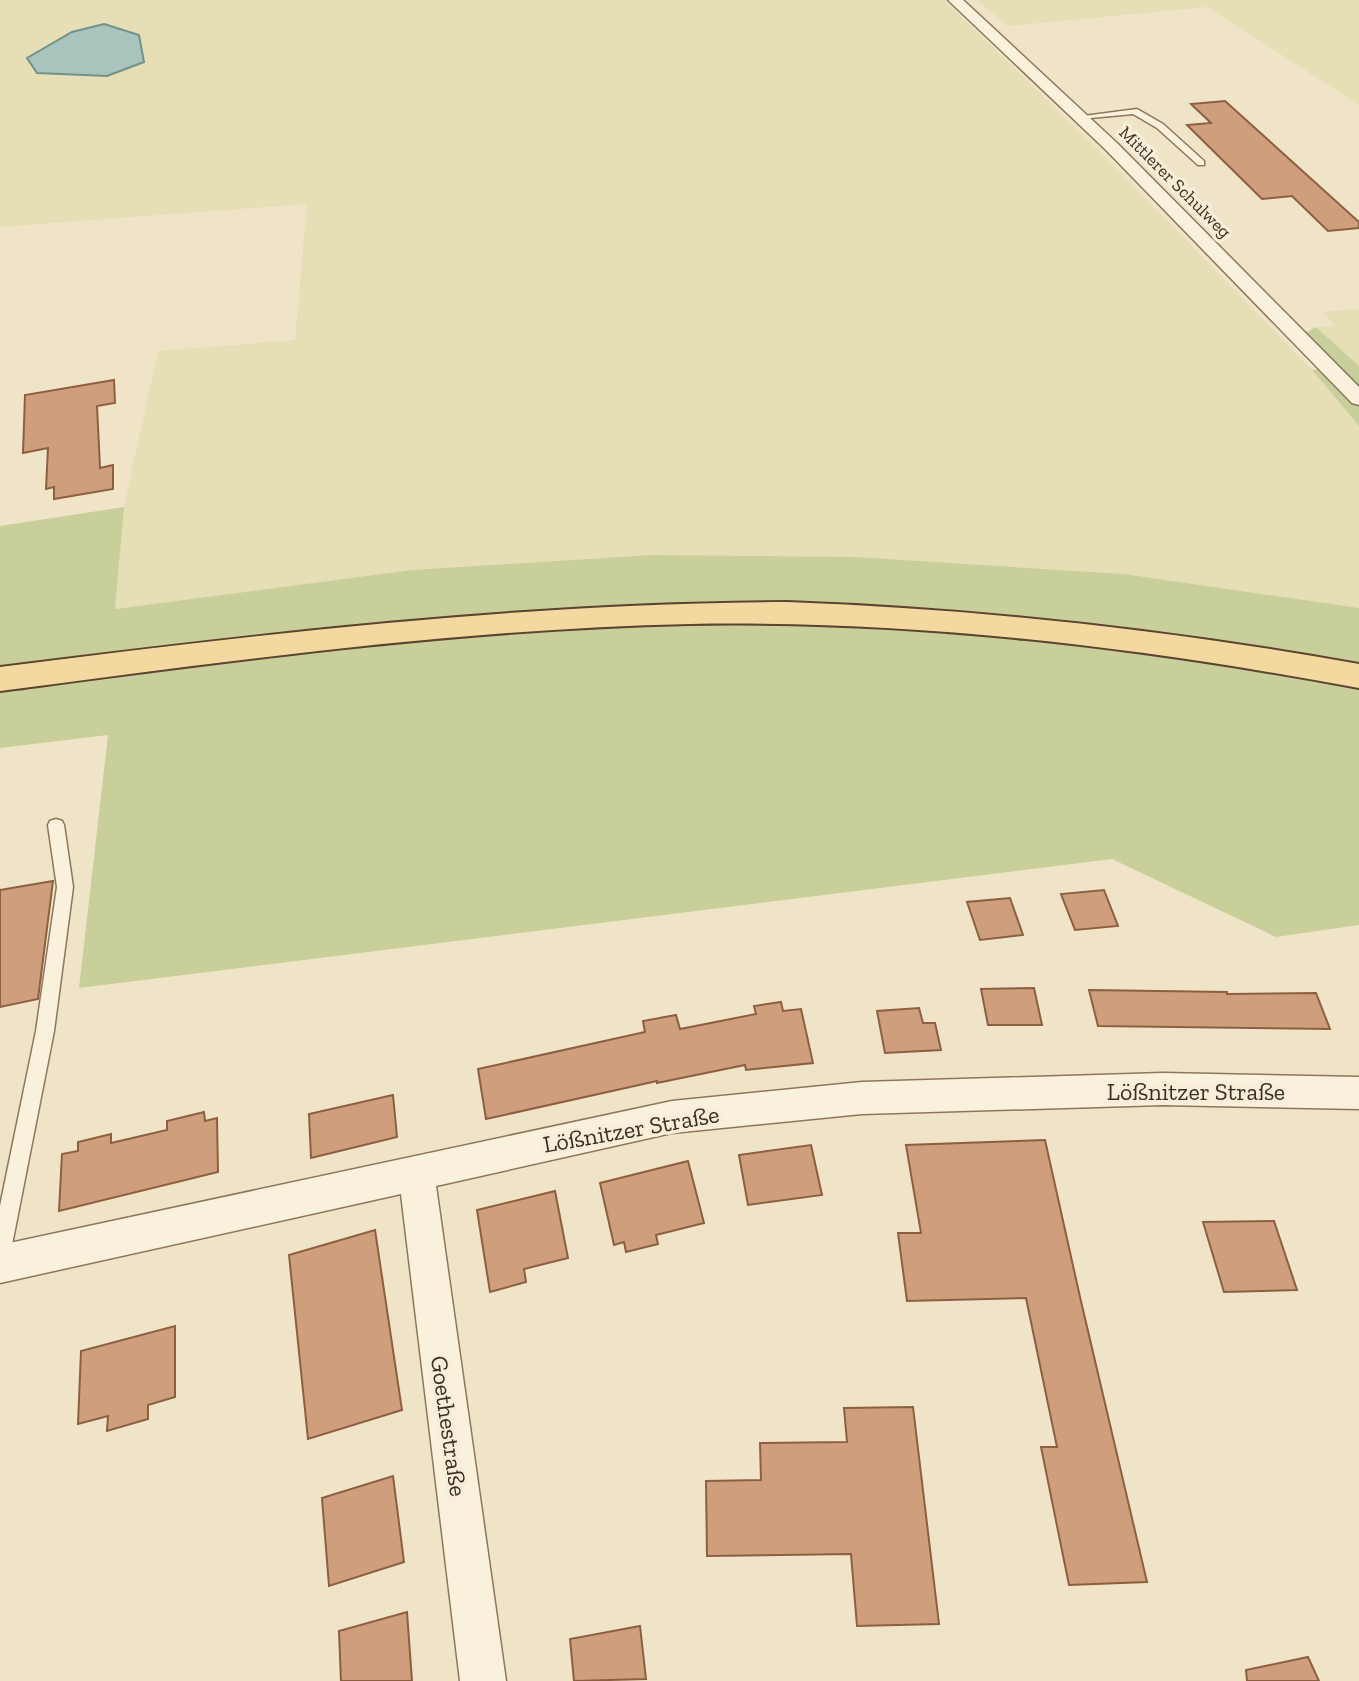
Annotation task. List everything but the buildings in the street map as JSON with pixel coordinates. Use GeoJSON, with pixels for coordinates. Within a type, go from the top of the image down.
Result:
{"type":"FeatureCollection","features":[{"type":"Feature","properties":{"kind":"main road"},"geometry":{"type":"LineString","coordinates":[[0,679],[340,637],[596,617],[719,614],[854,615],[1032,626],[1152,640],[1359,676]]}},
{"type":"Feature","properties":{"kind":"street","name":"Mittlerer Schulweg"},"geometry":{"type":"LineString","coordinates":[[955,0],[1080,117],[1359,399]]}},
{"type":"Feature","properties":{"kind":"street","name":"Lößnitzer Straße"},"geometry":{"type":"LineString","coordinates":[[0,1264],[672,1117],[850,1099],[1163,1089],[1359,1093]]}},
{"type":"Feature","properties":{"kind":"street","name":"Goethestraße"},"geometry":{"type":"LineString","coordinates":[[416,1171],[483,1681]]}},
{"type":"Feature","properties":{"kind":"lane"},"geometry":{"type":"LineString","coordinates":[[1080,117],[1134,111],[1160,126],[1201,163]]}},
{"type":"Feature","properties":{"kind":"lane"},"geometry":{"type":"LineString","coordinates":[[0,1255],[46,1031],[65,887],[56,825]]}},
{"type":"Feature","properties":{"kind":"shaded area"},"geometry":{"type":"Polygon","coordinates":[[[0,0],[944,0],[1099,150],[1312,370],[1359,426],[1359,608],[1124,574],[856,557],[651,555],[412,570],[114,609],[124,507],[158,351],[295,340],[307,204],[0,227],[0,0]]]}},
{"type":"Feature","properties":{"kind":"shaded area"},"geometry":{"type":"Polygon","coordinates":[[[977,0],[1359,0],[1359,105],[1208,7],[1007,26],[977,0]]]}},
{"type":"Feature","properties":{"kind":"shaded area"},"geometry":{"type":"Polygon","coordinates":[[[1359,309],[1359,366],[1316,327],[1336,326],[1322,312],[1359,309]]]}},
{"type":"Feature","properties":{"kind":"green space"},"geometry":{"type":"Polygon","coordinates":[[[1316,327],[1359,366],[1359,426],[1312,370],[1334,368],[1302,335],[1316,327]]]}},
{"type":"Feature","properties":{"kind":"green space"},"geometry":{"type":"Polygon","coordinates":[[[124,507],[115,609],[412,570],[651,555],[856,557],[1124,574],[1359,608],[1359,925],[1276,937],[1112,859],[79,988],[108,735],[0,748],[0,526],[124,507]]]}},
{"type":"Feature","properties":{"kind":"water"},"geometry":{"type":"Polygon","coordinates":[[[104,24],[139,35],[144,62],[107,76],[37,73],[27,58],[72,32],[104,24]]]}}]}
